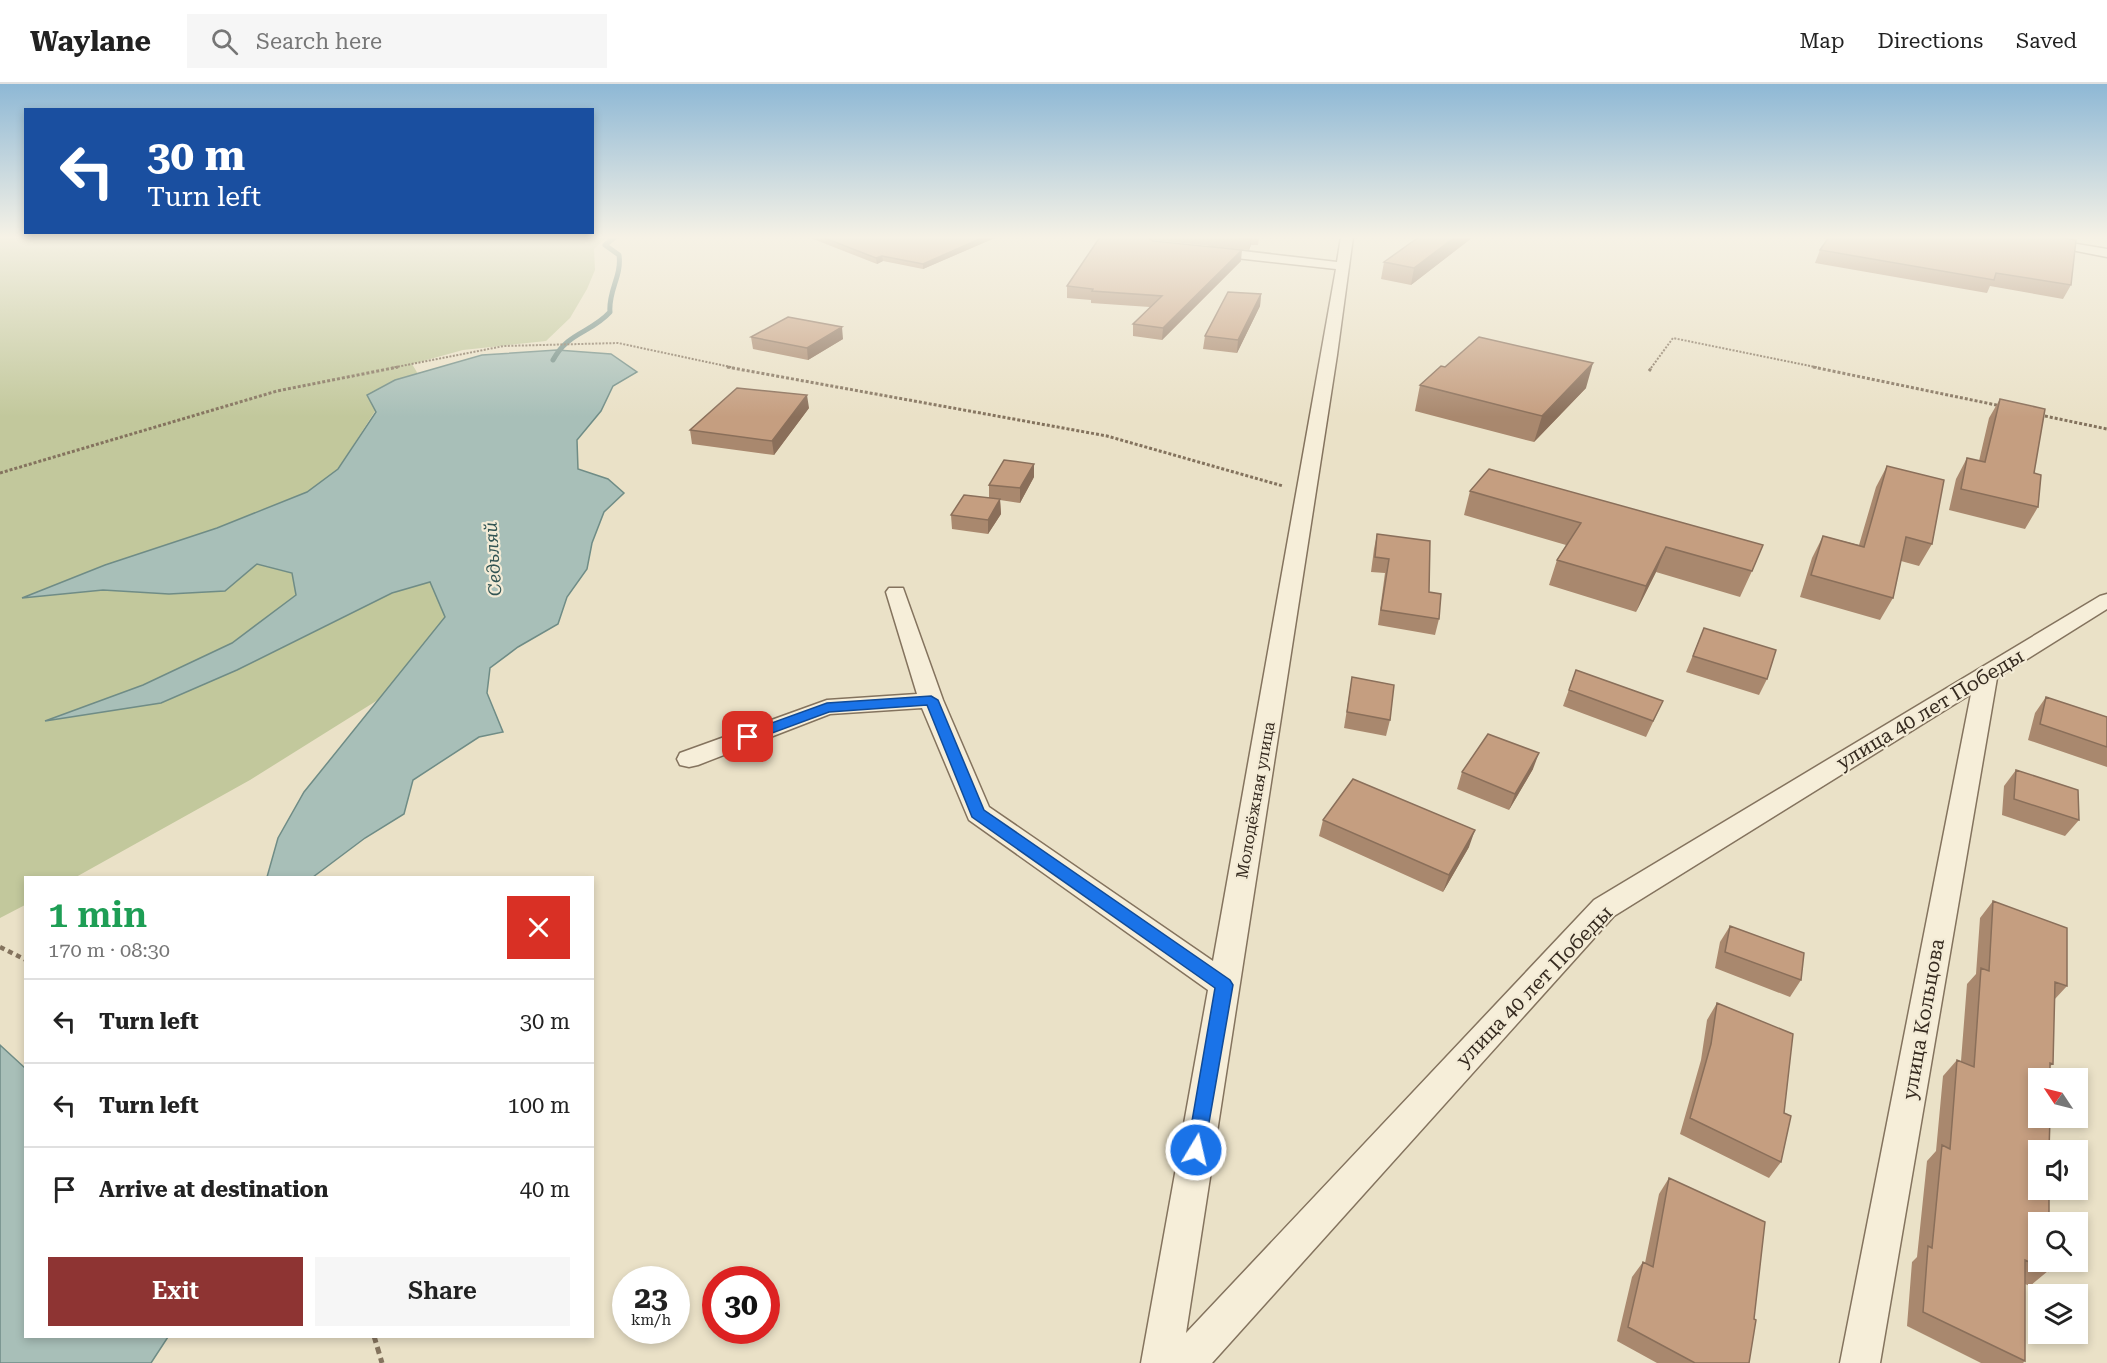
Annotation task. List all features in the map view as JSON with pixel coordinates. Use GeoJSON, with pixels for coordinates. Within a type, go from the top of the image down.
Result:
{"type":"FeatureCollection","features":[{"type":"Feature","properties":{"kind":"street","name":"Молодёжная улица"},"geometry":{"type":"LineString","coordinates":[[1161,1363],[1338,297]]}},
{"type":"Feature","properties":{"kind":"street"},"geometry":{"type":"LineString","coordinates":[[896,592],[931,700],[978,813],[1224,985]]}},
{"type":"Feature","properties":{"kind":"street","name":"улица 40 лет Победы"},"geometry":{"type":"LineString","coordinates":[[1185,1363],[1604,908],[2107,600]]}},
{"type":"Feature","properties":{"kind":"street","name":"улица Кольцова"},"geometry":{"type":"LineString","coordinates":[[1860,1363],[1986,675]]}},
{"type":"Feature","properties":{"kind":"street"},"geometry":{"type":"LineString","coordinates":[[689,759],[827,707],[931,700]]}},
{"type":"Feature","properties":{"kind":"path"},"geometry":{"type":"LineString","coordinates":[[1649,370],[1673,338],[2001,406]]}},
{"type":"Feature","properties":{"kind":"path"},"geometry":{"type":"LineString","coordinates":[[0,473],[277,391],[504,346],[618,343],[722,366],[1107,436],[1307,493]]}},
{"type":"Feature","properties":{"kind":"path"},"geometry":{"type":"LineString","coordinates":[[2037,414],[2107,429]]}},
{"type":"Feature","properties":{"kind":"path"},"geometry":{"type":"LineString","coordinates":[[0,947],[24,959]]}},
{"type":"Feature","properties":{"kind":"path"},"geometry":{"type":"LineString","coordinates":[[375,1338],[382,1363]]}},
{"type":"Feature","properties":{"kind":"green space"},"geometry":{"type":"Polygon","coordinates":[[[0,297],[582,297],[570,318],[546,341],[463,350],[412,364],[418,374],[395,380],[338,469],[307,492],[217,528],[105,565],[25,597],[103,590],[169,594],[225,591],[257,564],[292,573],[296,595],[232,643],[143,685],[49,720],[237,670],[392,593],[430,582],[445,617],[381,698],[250,780],[78,876],[24,876],[24,906],[0,918],[0,297]]]}},
{"type":"Feature","properties":{"kind":"water"},"geometry":{"type":"Polygon","coordinates":[[[557,350],[611,354],[637,372],[613,386],[601,411],[577,440],[578,469],[608,479],[624,493],[604,512],[592,543],[587,569],[567,597],[558,624],[518,647],[490,668],[487,693],[503,732],[479,737],[413,780],[404,814],[365,838],[314,876],[267,876],[278,838],[304,792],[445,617],[430,582],[392,593],[237,670],[161,703],[45,721],[143,685],[232,643],[296,595],[292,573],[257,564],[225,591],[169,594],[103,590],[22,598],[105,565],[217,528],[307,492],[338,469],[376,412],[367,395],[395,380],[482,355],[557,350]]]}},
{"type":"Feature","properties":{"kind":"water"},"geometry":{"type":"Polygon","coordinates":[[[0,1045],[24,1067],[24,1338],[167,1338],[151,1363],[0,1363],[0,1045]]]}},
{"type":"Feature","properties":{"kind":"building"},"geometry":{"type":"Polygon","coordinates":[[[1161,297],[1195,297],[1163,328],[1133,324],[1161,297]]]}},
{"type":"Feature","properties":{"kind":"building"},"geometry":{"type":"Polygon","coordinates":[[[1226,297],[1260,297],[1238,340],[1205,336],[1226,297]]]}},
{"type":"Feature","properties":{"kind":"building"},"geometry":{"type":"Polygon","coordinates":[[[788,317],[842,327],[807,348],[751,337],[788,317]]]}},
{"type":"Feature","properties":{"kind":"building"},"geometry":{"type":"Polygon","coordinates":[[[1479,337],[1593,363],[1542,416],[1420,385],[1441,366],[1445,367],[1479,337]]]}},
{"type":"Feature","properties":{"kind":"building"},"geometry":{"type":"Polygon","coordinates":[[[737,388],[807,395],[772,441],[690,430],[737,388]]]}},
{"type":"Feature","properties":{"kind":"building"},"geometry":{"type":"Polygon","coordinates":[[[2000,399],[2045,409],[2034,473],[2041,475],[2038,507],[1961,489],[1967,458],[1985,462],[2000,399]]]}},
{"type":"Feature","properties":{"kind":"building"},"geometry":{"type":"Polygon","coordinates":[[[1004,460],[1034,464],[1020,488],[989,485],[1004,460]]]}},
{"type":"Feature","properties":{"kind":"building"},"geometry":{"type":"Polygon","coordinates":[[[1887,466],[1944,480],[1932,544],[1906,537],[1893,598],[1811,575],[1823,536],[1864,547],[1887,466]]]}},
{"type":"Feature","properties":{"kind":"building"},"geometry":{"type":"Polygon","coordinates":[[[1489,469],[1763,545],[1752,571],[1666,547],[1646,586],[1557,560],[1581,523],[1470,491],[1489,469]]]}},
{"type":"Feature","properties":{"kind":"building"},"geometry":{"type":"Polygon","coordinates":[[[964,495],[1000,499],[988,520],[951,515],[964,495]]]}},
{"type":"Feature","properties":{"kind":"building"},"geometry":{"type":"Polygon","coordinates":[[[1377,534],[1430,541],[1429,592],[1441,594],[1439,619],[1381,610],[1389,559],[1375,557],[1377,534]]]}},
{"type":"Feature","properties":{"kind":"building"},"geometry":{"type":"Polygon","coordinates":[[[1704,628],[1776,650],[1767,679],[1693,656],[1704,628]]]}},
{"type":"Feature","properties":{"kind":"building"},"geometry":{"type":"Polygon","coordinates":[[[1576,670],[1663,701],[1653,721],[1569,690],[1576,670]]]}},
{"type":"Feature","properties":{"kind":"building"},"geometry":{"type":"Polygon","coordinates":[[[1352,677],[1394,685],[1390,720],[1347,712],[1352,677]]]}},
{"type":"Feature","properties":{"kind":"building"},"geometry":{"type":"Polygon","coordinates":[[[2046,697],[2107,717],[2107,747],[2040,724],[2046,697]]]}},
{"type":"Feature","properties":{"kind":"building"},"geometry":{"type":"Polygon","coordinates":[[[1488,734],[1539,753],[1515,794],[1462,772],[1488,734]]]}},
{"type":"Feature","properties":{"kind":"building"},"geometry":{"type":"Polygon","coordinates":[[[2016,770],[2078,790],[2079,820],[2014,799],[2016,770]]]}},
{"type":"Feature","properties":{"kind":"building"},"geometry":{"type":"Polygon","coordinates":[[[1353,779],[1475,830],[1449,875],[1323,820],[1353,779]]]}},
{"type":"Feature","properties":{"kind":"building"},"geometry":{"type":"Polygon","coordinates":[[[1993,901],[2067,928],[2067,986],[2055,982],[2053,1064],[2050,1063],[2050,1068],[2028,1068],[2028,1128],[2050,1128],[2049,1140],[2028,1140],[2028,1200],[2049,1200],[2049,1212],[2028,1212],[2028,1261],[2025,1260],[2025,1361],[1923,1312],[1928,1246],[1932,1248],[1942,1145],[1950,1149],[1957,1060],[1974,1067],[1981,968],[1989,971],[1993,901]]]}},
{"type":"Feature","properties":{"kind":"building"},"geometry":{"type":"Polygon","coordinates":[[[1730,926],[1804,953],[1801,980],[1725,952],[1730,926]]]}},
{"type":"Feature","properties":{"kind":"building"},"geometry":{"type":"Polygon","coordinates":[[[1717,1003],[1793,1034],[1784,1113],[1791,1116],[1781,1162],[1690,1118],[1711,1044],[1717,1003]]]}},
{"type":"Feature","properties":{"kind":"building"},"geometry":{"type":"Polygon","coordinates":[[[1669,1178],[1765,1222],[1754,1319],[1756,1320],[1749,1363],[1695,1363],[1628,1327],[1643,1262],[1653,1267],[1669,1178]]]}},
{"type":"Feature","properties":{"kind":"waterway","name":"Седьляй"},"geometry":{"type":"LineString","coordinates":[[553,360],[573,338],[610,312],[611,297]]}},
{"type":"Feature","properties":{"kind":"route"},"geometry":{"type":"LineString","coordinates":[[748,737],[827,707],[931,700],[978,813],[1224,985],[1196,1150]]}}]}
